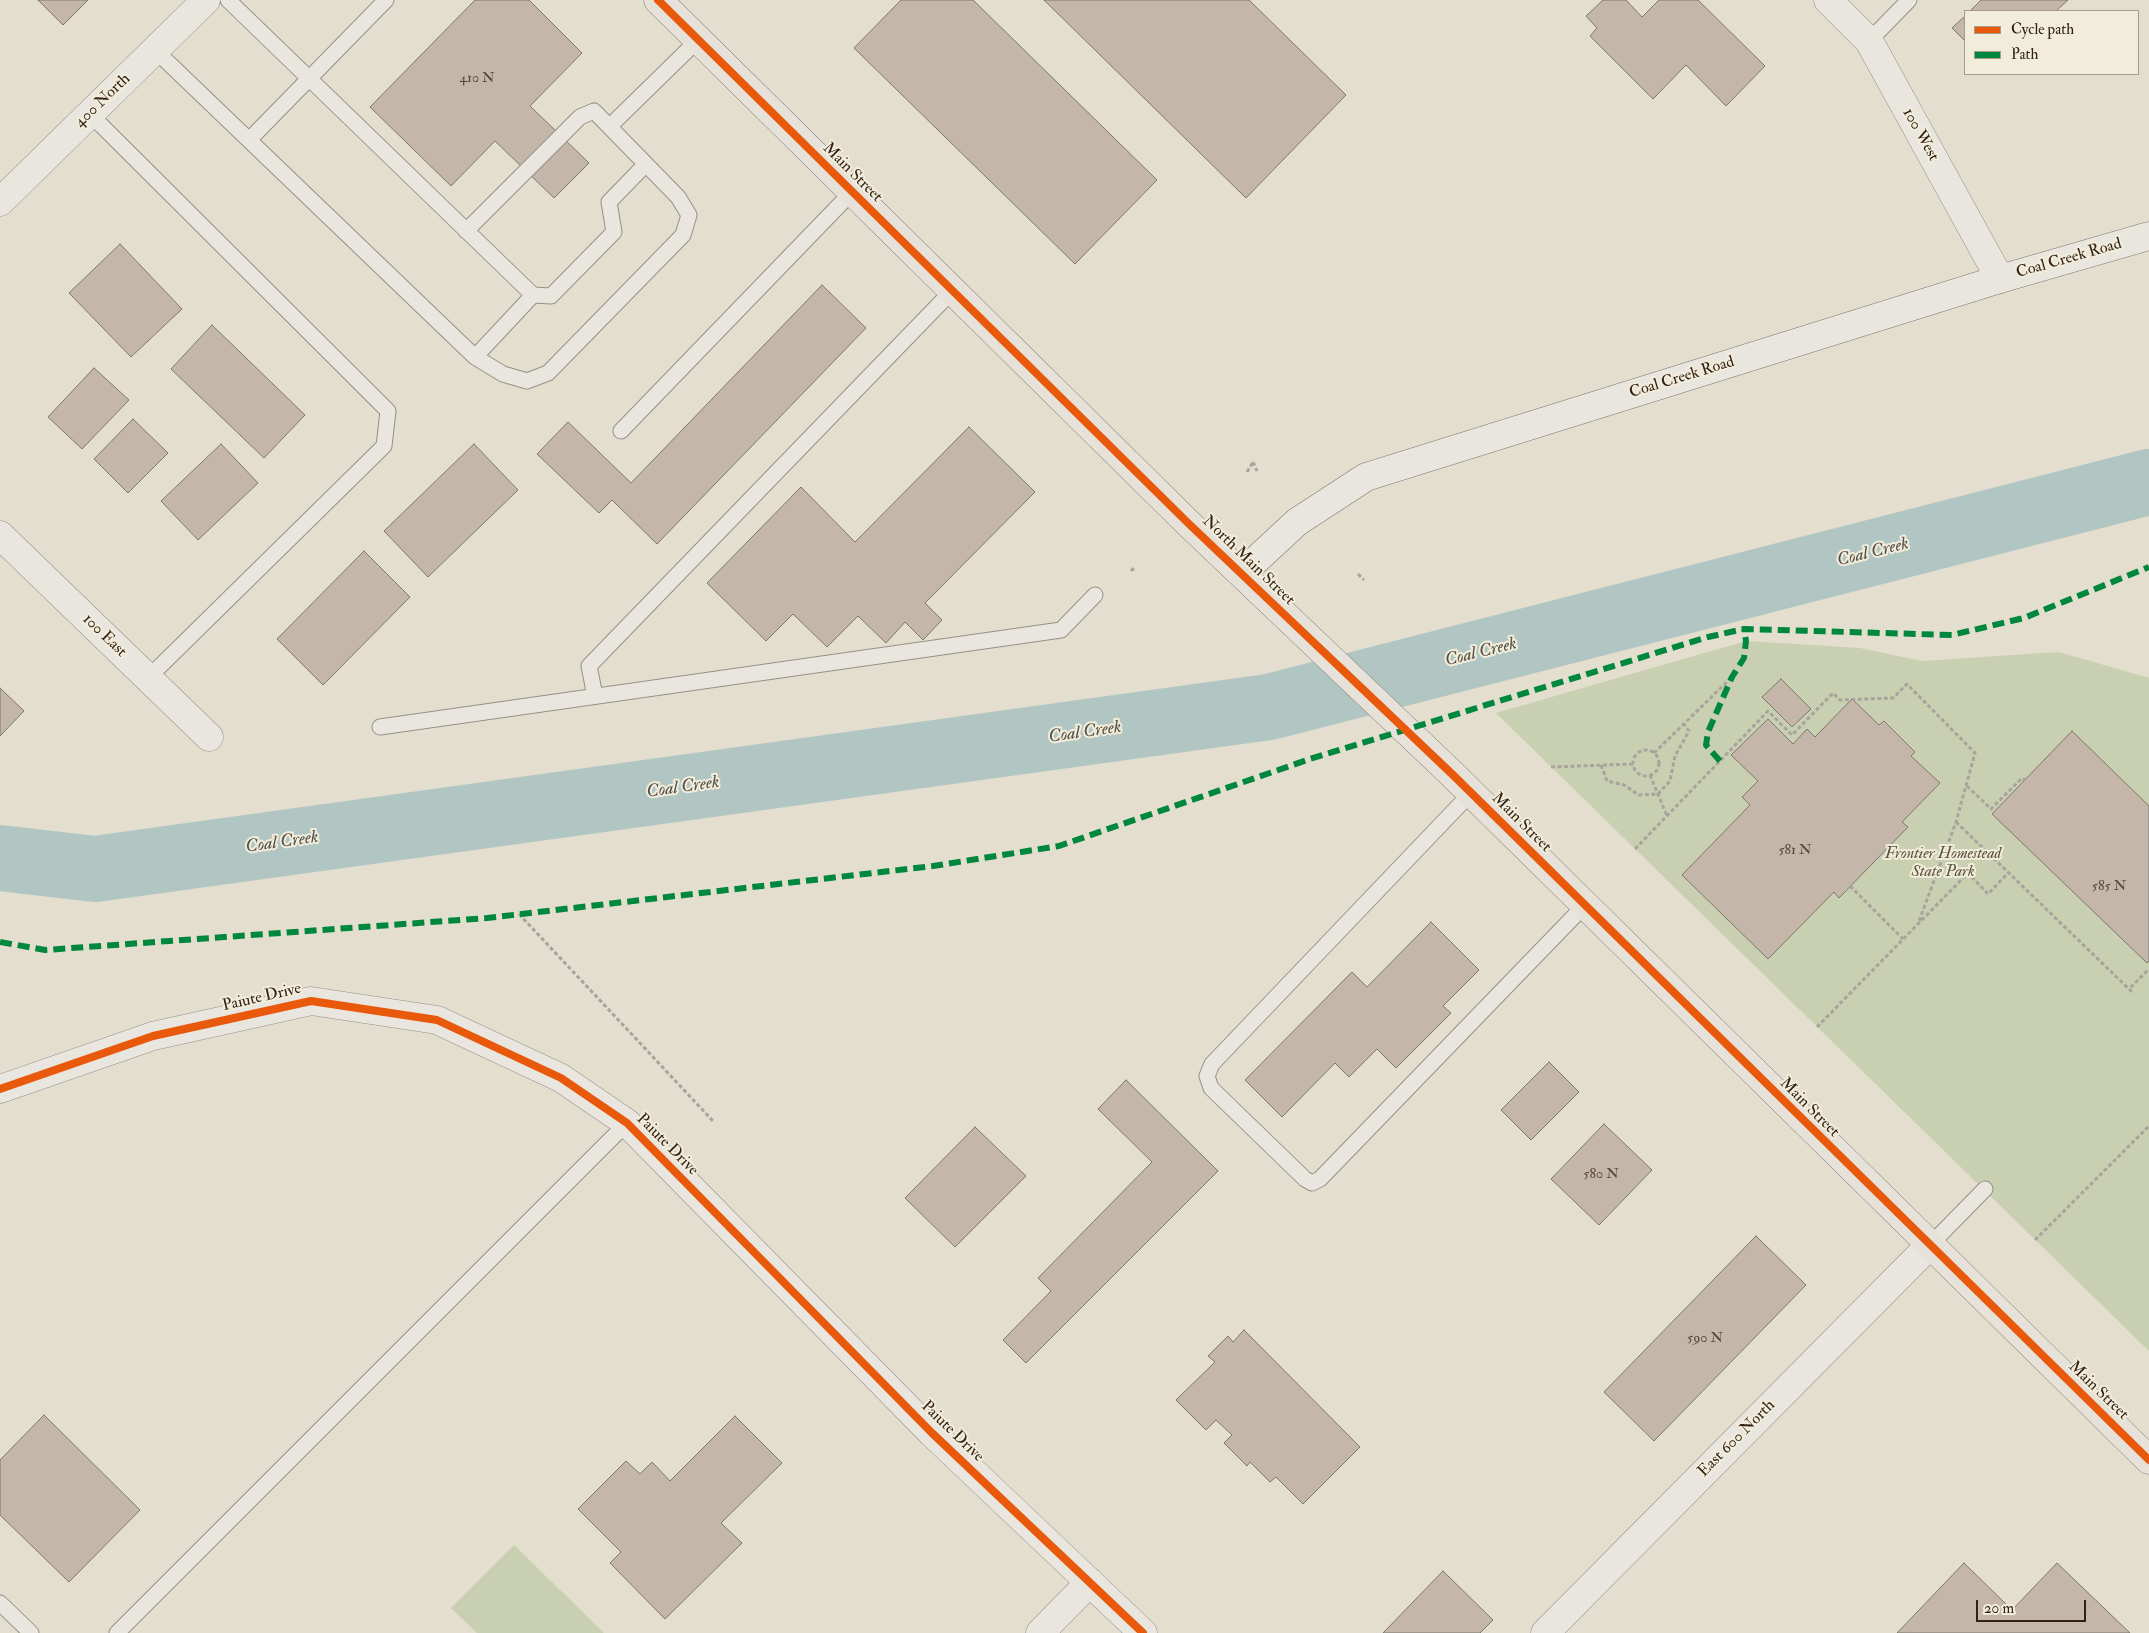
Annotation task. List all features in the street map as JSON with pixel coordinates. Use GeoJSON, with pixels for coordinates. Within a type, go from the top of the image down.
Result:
{"type":"FeatureCollection","features":[{"type":"Feature","properties":{"kind":"main road","name":"Main Street"},"geometry":{"type":"LineString","coordinates":[[658,0],[1028,365]]}},
{"type":"Feature","properties":{"kind":"main road","name":"North Main Street"},"geometry":{"type":"LineString","coordinates":[[1028,365],[1452,774]]}},
{"type":"Feature","properties":{"kind":"main road","name":"Main Street"},"geometry":{"type":"LineString","coordinates":[[1452,774],[1929,1246],[2149,1460]]}},
{"type":"Feature","properties":{"kind":"street","name":"400 North"},"geometry":{"type":"LineString","coordinates":[[0,202],[206,0]]}},
{"type":"Feature","properties":{"kind":"street","name":"100 West"},"geometry":{"type":"LineString","coordinates":[[1828,0],[1869,41],[2000,279]]}},
{"type":"Feature","properties":{"kind":"street","name":"Coal Creek Road"},"geometry":{"type":"LineString","coordinates":[[1242,573],[1297,522],[1366,477],[2000,279],[2149,236]]}},
{"type":"Feature","properties":{"kind":"street","name":"100 East"},"geometry":{"type":"LineString","coordinates":[[0,534],[147,679],[209,737]]}},
{"type":"Feature","properties":{"kind":"street","name":"Paiute Drive"},"geometry":{"type":"LineString","coordinates":[[0,1089],[153,1036],[311,1001],[437,1020],[561,1078],[627,1123],[932,1433],[1143,1633]]}},
{"type":"Feature","properties":{"kind":"street","name":"East 600 North"},"geometry":{"type":"LineString","coordinates":[[1545,1633],[1929,1246]]}},
{"type":"Feature","properties":{"kind":"street"},"geometry":{"type":"LineString","coordinates":[[1040,1633],[1090,1582]]}},
{"type":"Feature","properties":{"kind":"lane"},"geometry":{"type":"LineString","coordinates":[[228,0],[533,295],[551,296],[614,232],[609,202],[646,164]]}},
{"type":"Feature","properties":{"kind":"lane"},"geometry":{"type":"LineString","coordinates":[[248,140],[386,0]]}},
{"type":"Feature","properties":{"kind":"lane"},"geometry":{"type":"LineString","coordinates":[[1869,41],[1909,0]]}},
{"type":"Feature","properties":{"kind":"lane"},"geometry":{"type":"LineString","coordinates":[[610,126],[698,40]]}},
{"type":"Feature","properties":{"kind":"lane"},"geometry":{"type":"LineString","coordinates":[[155,50],[475,358],[503,374],[527,381],[548,373],[683,235],[689,216],[678,197],[594,111],[580,117],[466,230]]}},
{"type":"Feature","properties":{"kind":"lane"},"geometry":{"type":"LineString","coordinates":[[90,114],[388,411],[384,446],[147,679]]}},
{"type":"Feature","properties":{"kind":"lane"},"geometry":{"type":"LineString","coordinates":[[621,431],[852,192]]}},
{"type":"Feature","properties":{"kind":"lane"},"geometry":{"type":"LineString","coordinates":[[595,696],[589,666],[952,291]]}},
{"type":"Feature","properties":{"kind":"lane"},"geometry":{"type":"LineString","coordinates":[[475,358],[533,295]]}},
{"type":"Feature","properties":{"kind":"lane"},"geometry":{"type":"LineString","coordinates":[[380,727],[1061,630],[1095,595]]}},
{"type":"Feature","properties":{"kind":"lane"},"geometry":{"type":"LineString","coordinates":[[1471,793],[1212,1064],[1207,1076],[1211,1088],[1305,1179],[1312,1183],[1320,1179],[1584,905]]}},
{"type":"Feature","properties":{"kind":"lane"},"geometry":{"type":"LineString","coordinates":[[117,1633],[627,1123]]}},
{"type":"Feature","properties":{"kind":"lane"},"geometry":{"type":"LineString","coordinates":[[1929,1246],[1985,1190]]}},
{"type":"Feature","properties":{"kind":"lane"},"geometry":{"type":"LineString","coordinates":[[0,1603],[32,1633]]}},
{"type":"Feature","properties":{"kind":"path"},"geometry":{"type":"LineString","coordinates":[[1247,472],[1253,462],[1257,471]]}},
{"type":"Feature","properties":{"kind":"path"},"geometry":{"type":"LineString","coordinates":[[1131,571],[1136,567]]}},
{"type":"Feature","properties":{"kind":"path"},"geometry":{"type":"LineString","coordinates":[[1358,574],[1364,580]]}},
{"type":"Feature","properties":{"kind":"path"},"geometry":{"type":"LineString","coordinates":[[1654,753],[1732,677]]}},
{"type":"Feature","properties":{"kind":"path"},"geometry":{"type":"LineString","coordinates":[[1635,849],[1768,711],[1792,735],[1832,694],[1840,700],[1893,698],[1906,684],[1975,753],[1956,822],[1920,921]]}},
{"type":"Feature","properties":{"kind":"path"},"geometry":{"type":"LineString","coordinates":[[1601,765],[1607,781],[1624,785],[1639,795],[1658,794],[1670,781],[1675,756],[1689,731],[1684,724]]}},
{"type":"Feature","properties":{"kind":"path"},"geometry":{"type":"LineString","coordinates":[[1646,750],[1654,753],[1659,763],[1656,770],[1650,775],[1639,774],[1633,764],[1638,753],[1646,750]]}},
{"type":"Feature","properties":{"kind":"path"},"geometry":{"type":"LineString","coordinates":[[1551,767],[1633,764]]}},
{"type":"Feature","properties":{"kind":"path"},"geometry":{"type":"LineString","coordinates":[[1650,775],[1667,816]]}},
{"type":"Feature","properties":{"kind":"path"},"geometry":{"type":"LineString","coordinates":[[1967,786],[1991,809],[2022,778],[2025,780]]}},
{"type":"Feature","properties":{"kind":"path"},"geometry":{"type":"LineString","coordinates":[[1956,822],[2131,991],[2149,969]]}},
{"type":"Feature","properties":{"kind":"path"},"geometry":{"type":"LineString","coordinates":[[1817,1027],[1968,873],[1988,894],[2008,873]]}},
{"type":"Feature","properties":{"kind":"path"},"geometry":{"type":"LineString","coordinates":[[1850,886],[1903,939]]}},
{"type":"Feature","properties":{"kind":"path"},"geometry":{"type":"LineString","coordinates":[[519,914],[713,1121]]}},
{"type":"Feature","properties":{"kind":"path"},"geometry":{"type":"LineString","coordinates":[[2035,1240],[2149,1126]]}},
{"type":"Feature","properties":{"kind":"green space","name":"Frontier Homestead State Park"},"geometry":{"type":"Polygon","coordinates":[[[1746,641],[1860,648],[1922,661],[2059,652],[2149,678],[2149,1351],[1496,713],[1746,641]]]}},
{"type":"Feature","properties":{"kind":"green space"},"geometry":{"type":"Polygon","coordinates":[[[514,1545],[604,1633],[477,1633],[451,1608],[514,1545]]]}},
{"type":"Feature","properties":{"kind":"building"},"geometry":{"type":"Polygon","coordinates":[[[38,0],[88,0],[63,25],[38,0]]]}},
{"type":"Feature","properties":{"kind":"building"},"geometry":{"type":"Polygon","coordinates":[[[475,0],[529,0],[582,53],[530,106],[589,163],[554,198],[495,141],[451,186],[370,107],[475,0]]]}},
{"type":"Feature","properties":{"kind":"building"},"geometry":{"type":"Polygon","coordinates":[[[901,0],[973,0],[1157,180],[1075,264],[854,48],[901,0]]]}},
{"type":"Feature","properties":{"kind":"building"},"geometry":{"type":"Polygon","coordinates":[[[1044,0],[1249,0],[1346,95],[1246,198],[1044,0]]]}},
{"type":"Feature","properties":{"kind":"building"},"geometry":{"type":"Polygon","coordinates":[[[1603,0],[1626,0],[1642,17],[1659,0],[1698,0],[1765,66],[1726,106],[1686,65],[1653,99],[1590,36],[1597,28],[1586,16],[1603,0]]]}},
{"type":"Feature","properties":{"kind":"building"},"geometry":{"type":"Polygon","coordinates":[[[1981,0],[2068,0],[2057,10],[1971,10],[1981,0]]]}},
{"type":"Feature","properties":{"kind":"building"},"geometry":{"type":"Polygon","coordinates":[[[1964,17],[1964,40],[1952,28],[1964,17]]]}},
{"type":"Feature","properties":{"kind":"building"},"geometry":{"type":"Polygon","coordinates":[[[120,244],[182,309],[131,357],[69,293],[120,244]]]}},
{"type":"Feature","properties":{"kind":"building"},"geometry":{"type":"Polygon","coordinates":[[[822,285],[866,328],[657,544],[612,500],[599,513],[537,454],[568,422],[631,483],[822,285]]]}},
{"type":"Feature","properties":{"kind":"building"},"geometry":{"type":"Polygon","coordinates":[[[212,325],[305,415],[264,458],[171,369],[212,325]]]}},
{"type":"Feature","properties":{"kind":"building"},"geometry":{"type":"Polygon","coordinates":[[[94,368],[129,400],[82,449],[48,417],[94,368]]]}},
{"type":"Feature","properties":{"kind":"building"},"geometry":{"type":"Polygon","coordinates":[[[133,419],[168,453],[128,493],[94,459],[133,419]]]}},
{"type":"Feature","properties":{"kind":"building"},"geometry":{"type":"Polygon","coordinates":[[[969,427],[1035,492],[925,603],[942,620],[923,640],[905,622],[886,643],[858,616],[827,647],[793,614],[766,641],[707,583],[801,487],[855,542],[969,427]]]}},
{"type":"Feature","properties":{"kind":"building"},"geometry":{"type":"Polygon","coordinates":[[[221,444],[258,483],[198,540],[161,501],[221,444]]]}},
{"type":"Feature","properties":{"kind":"building"},"geometry":{"type":"Polygon","coordinates":[[[474,444],[518,490],[428,577],[384,531],[474,444]]]}},
{"type":"Feature","properties":{"kind":"building"},"geometry":{"type":"Polygon","coordinates":[[[364,551],[410,597],[323,685],[277,639],[364,551]]]}},
{"type":"Feature","properties":{"kind":"building"},"geometry":{"type":"Polygon","coordinates":[[[1781,679],[1811,709],[1792,727],[1762,697],[1781,679]]]}},
{"type":"Feature","properties":{"kind":"building"},"geometry":{"type":"Polygon","coordinates":[[[0,688],[24,711],[0,736],[0,688]]]}},
{"type":"Feature","properties":{"kind":"building"},"geometry":{"type":"Polygon","coordinates":[[[1852,699],[1879,725],[1884,721],[1915,752],[1911,756],[1940,783],[1902,822],[1908,827],[1839,898],[1834,892],[1768,959],[1682,875],[1750,805],[1742,797],[1758,781],[1731,755],[1768,719],[1793,744],[1807,729],[1815,737],[1852,699]]]}},
{"type":"Feature","properties":{"kind":"building"},"geometry":{"type":"Polygon","coordinates":[[[2072,731],[2149,806],[2149,961],[2147,963],[1992,814],[2072,731]]]}},
{"type":"Feature","properties":{"kind":"building"},"geometry":{"type":"Polygon","coordinates":[[[1431,922],[1479,970],[1443,1006],[1451,1013],[1396,1068],[1377,1049],[1349,1077],[1335,1063],[1282,1117],[1245,1080],[1352,972],[1367,987],[1431,922]]]}},
{"type":"Feature","properties":{"kind":"building"},"geometry":{"type":"Polygon","coordinates":[[[1549,1062],[1579,1092],[1531,1140],[1501,1110],[1549,1062]]]}},
{"type":"Feature","properties":{"kind":"building"},"geometry":{"type":"Polygon","coordinates":[[[1126,1080],[1218,1171],[1026,1363],[1003,1340],[1051,1291],[1038,1278],[1152,1162],[1098,1109],[1126,1080]]]}},
{"type":"Feature","properties":{"kind":"building"},"geometry":{"type":"Polygon","coordinates":[[[1604,1124],[1652,1170],[1599,1225],[1551,1179],[1604,1124]]]}},
{"type":"Feature","properties":{"kind":"building"},"geometry":{"type":"Polygon","coordinates":[[[975,1127],[1026,1176],[955,1247],[905,1198],[975,1127]]]}},
{"type":"Feature","properties":{"kind":"building"},"geometry":{"type":"Polygon","coordinates":[[[1756,1236],[1806,1285],[1654,1441],[1604,1392],[1756,1236]]]}},
{"type":"Feature","properties":{"kind":"building"},"geometry":{"type":"Polygon","coordinates":[[[1244,1330],[1360,1447],[1303,1504],[1276,1477],[1270,1482],[1250,1462],[1247,1466],[1224,1443],[1232,1435],[1216,1420],[1206,1430],[1176,1400],[1215,1362],[1208,1356],[1228,1336],[1233,1342],[1244,1330]]]}},
{"type":"Feature","properties":{"kind":"building"},"geometry":{"type":"Polygon","coordinates":[[[44,1415],[140,1510],[69,1582],[0,1515],[0,1460],[44,1415]]]}},
{"type":"Feature","properties":{"kind":"building"},"geometry":{"type":"Polygon","coordinates":[[[735,1416],[782,1463],[721,1523],[742,1543],[665,1619],[610,1563],[621,1552],[578,1509],[626,1461],[640,1474],[652,1462],[670,1481],[735,1416]]]}},
{"type":"Feature","properties":{"kind":"building"},"geometry":{"type":"Polygon","coordinates":[[[1964,1563],[2012,1610],[2057,1563],[2130,1633],[1897,1633],[1964,1563]]]}},
{"type":"Feature","properties":{"kind":"building"},"geometry":{"type":"Polygon","coordinates":[[[1443,1571],[1493,1620],[1480,1633],[1383,1633],[1443,1571]]]}},
{"type":"Feature","properties":{"kind":"waterway","name":"Coal Creek"},"geometry":{"type":"LineString","coordinates":[[0,858],[95,869],[1269,707],[2149,482]]}},
{"type":"Feature","properties":{"kind":"marked path"},"geometry":{"type":"LineString","coordinates":[[0,942],[45,950],[487,918],[933,866],[1059,846],[1310,759],[1708,637],[1744,629],[1952,635],[2024,618],[2149,567]]}},
{"type":"Feature","properties":{"kind":"marked path"},"geometry":{"type":"LineString","coordinates":[[1720,761],[1706,745],[1708,732],[1732,677],[1744,658],[1746,641],[1744,629]]}},
{"type":"Feature","properties":{"kind":"cycle path"},"geometry":{"type":"LineString","coordinates":[[658,0],[1188,523],[1452,774],[2149,1460]]}},
{"type":"Feature","properties":{"kind":"cycle path"},"geometry":{"type":"LineString","coordinates":[[0,1089],[153,1036],[311,1001],[437,1020],[561,1078],[627,1123],[932,1433],[1143,1633]]}}]}
